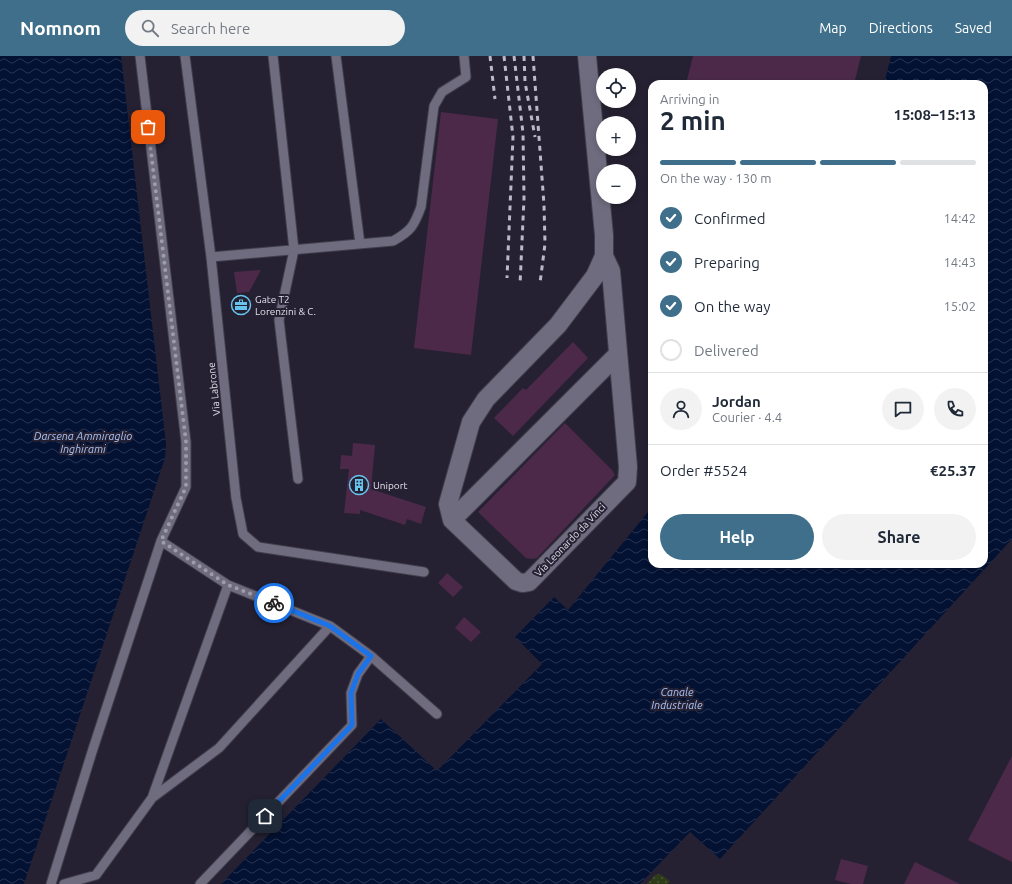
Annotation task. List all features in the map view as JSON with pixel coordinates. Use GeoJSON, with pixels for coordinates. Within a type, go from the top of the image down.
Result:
{"type":"FeatureCollection","features":[{"type":"Feature","properties":{"kind":"street","name":"Via Leonardo da Vinci"},"geometry":{"type":"LineString","coordinates":[[587,56],[604,235],[604,256],[610,271],[628,467],[627,482],[529,582],[522,583],[516,581],[452,520],[448,504],[471,422],[486,399],[558,325],[595,276],[604,256]]}},
{"type":"Feature","properties":{"kind":"street"},"geometry":{"type":"LineString","coordinates":[[452,520],[617,354]]}},
{"type":"Feature","properties":{"kind":"lane"},"geometry":{"type":"LineString","coordinates":[[51,884],[92,752],[161,541],[186,487],[186,442],[140,56]]}},
{"type":"Feature","properties":{"kind":"lane","name":"Via Labrone"},"geometry":{"type":"LineString","coordinates":[[185,56],[211,257],[236,498],[243,534],[258,547],[424,572]]}},
{"type":"Feature","properties":{"kind":"lane"},"geometry":{"type":"LineString","coordinates":[[273,56],[294,250],[279,320],[298,479]]}},
{"type":"Feature","properties":{"kind":"lane"},"geometry":{"type":"LineString","coordinates":[[336,56],[360,244]]}},
{"type":"Feature","properties":{"kind":"lane"},"geometry":{"type":"LineString","coordinates":[[211,257],[394,241],[406,233],[416,223],[422,207],[434,106],[442,92],[466,77],[464,56]]}},
{"type":"Feature","properties":{"kind":"lane"},"geometry":{"type":"LineString","coordinates":[[161,541],[228,585],[330,626],[371,656],[437,714]]}},
{"type":"Feature","properties":{"kind":"lane"},"geometry":{"type":"LineString","coordinates":[[64,884],[96,875],[152,798],[228,585]]}},
{"type":"Feature","properties":{"kind":"lane"},"geometry":{"type":"LineString","coordinates":[[152,798],[219,748],[330,626]]}},
{"type":"Feature","properties":{"kind":"lane"},"geometry":{"type":"LineString","coordinates":[[200,884],[352,725],[351,693],[358,674],[371,656]]}},
{"type":"Feature","properties":{"kind":"green space"},"geometry":{"type":"Polygon","coordinates":[[[660,874],[670,881],[668,884],[647,884],[655,875],[660,874]]]}},
{"type":"Feature","properties":{"kind":"water","name":"Darsena Ammiraglio Inghirami"},"geometry":{"type":"Polygon","coordinates":[[[0,56],[121,56],[166,444],[165,458],[24,884],[0,884],[0,56]]]}},
{"type":"Feature","properties":{"kind":"water","name":"Canale Industriale"},"geometry":{"type":"Polygon","coordinates":[[[891,56],[1012,56],[1012,539],[988,565],[988,80],[885,80],[891,56]]]}},
{"type":"Feature","properties":{"kind":"water","name":"Canale Industriale"},"geometry":{"type":"Polygon","coordinates":[[[648,512],[648,568],[986,568],[720,859],[690,832],[640,884],[221,884],[381,719],[437,771],[542,664],[515,637],[554,597],[568,610],[648,512]]]}},
{"type":"Feature","properties":{"kind":"building"},"geometry":{"type":"Polygon","coordinates":[[[693,56],[861,56],[855,80],[687,80],[693,56]]]}},
{"type":"Feature","properties":{"kind":"building"},"geometry":{"type":"Polygon","coordinates":[[[441,112],[498,119],[471,355],[414,348],[441,112]]]}},
{"type":"Feature","properties":{"kind":"building","name":"Gate T2 Lorenzini & C."},"geometry":{"type":"Polygon","coordinates":[[[261,270],[249,292],[237,293],[234,272],[261,270]]]}},
{"type":"Feature","properties":{"kind":"building"},"geometry":{"type":"Polygon","coordinates":[[[573,342],[588,358],[513,436],[494,418],[523,388],[526,390],[573,342]]]}},
{"type":"Feature","properties":{"kind":"building"},"geometry":{"type":"Polygon","coordinates":[[[565,423],[612,470],[615,475],[537,558],[526,558],[478,512],[565,423]]]}},
{"type":"Feature","properties":{"kind":"building"},"geometry":{"type":"Polygon","coordinates":[[[353,443],[375,445],[371,489],[426,507],[421,524],[407,519],[405,525],[360,510],[360,514],[344,513],[349,469],[340,469],[341,455],[352,456],[353,443]]]}},
{"type":"Feature","properties":{"kind":"building"},"geometry":{"type":"Polygon","coordinates":[[[447,573],[463,587],[453,597],[438,583],[447,573]]]}},
{"type":"Feature","properties":{"kind":"building"},"geometry":{"type":"Polygon","coordinates":[[[464,617],[481,632],[471,642],[455,628],[464,617]]]}},
{"type":"Feature","properties":{"kind":"building"},"geometry":{"type":"Polygon","coordinates":[[[1012,756],[1012,862],[968,840],[1012,756]]]}},
{"type":"Feature","properties":{"kind":"building"},"geometry":{"type":"Polygon","coordinates":[[[841,859],[868,866],[863,884],[851,884],[835,880],[841,859]]]}},
{"type":"Feature","properties":{"kind":"building"},"geometry":{"type":"Polygon","coordinates":[[[915,862],[960,884],[904,884],[915,862]]]}},
{"type":"Feature","properties":{"kind":"railway"},"geometry":{"type":"LineString","coordinates":[[490,56],[495,99]]}},
{"type":"Feature","properties":{"kind":"railway"},"geometry":{"type":"LineString","coordinates":[[504,56],[513,137],[507,278]]}},
{"type":"Feature","properties":{"kind":"railway"},"geometry":{"type":"LineString","coordinates":[[514,56],[523,133],[524,198],[520,285]]}},
{"type":"Feature","properties":{"kind":"railway"},"geometry":{"type":"LineString","coordinates":[[524,56],[525,82],[535,137]]}},
{"type":"Feature","properties":{"kind":"railway"},"geometry":{"type":"LineString","coordinates":[[533,56],[544,205],[545,244],[540,283]]}},
{"type":"Feature","properties":{"kind":"way so far"},"geometry":{"type":"LineString","coordinates":[[148,127],[186,442],[186,487],[161,541],[228,585],[274,603]]}},
{"type":"Feature","properties":{"kind":"place","name":"Gate T2 Lorenzini & C."},"geometry":{"type":"Point","coordinates":[241,305]}},
{"type":"Feature","properties":{"kind":"place","name":"Uniport"},"geometry":{"type":"Point","coordinates":[359,485]}},
{"type":"Feature","properties":{"kind":"route"},"geometry":{"type":"LineString","coordinates":[[265,816],[352,725],[351,693],[358,674],[371,656],[330,626],[274,603]]}}]}
